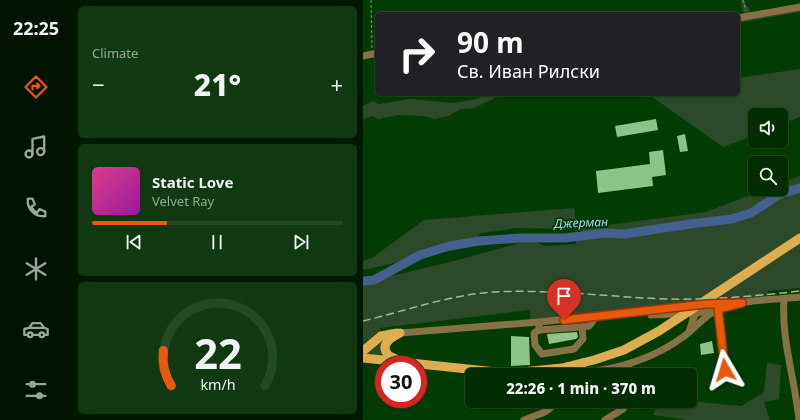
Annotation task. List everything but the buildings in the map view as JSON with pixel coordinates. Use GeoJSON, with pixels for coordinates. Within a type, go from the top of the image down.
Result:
{"type":"FeatureCollection","features":[{"type":"Feature","properties":{"kind":"main road"},"geometry":{"type":"LineString","coordinates":[[562,368],[624,350],[659,331],[800,238]]}},
{"type":"Feature","properties":{"kind":"main road"},"geometry":{"type":"LineString","coordinates":[[363,351],[381,336],[400,333]]}},
{"type":"Feature","properties":{"kind":"main road"},"geometry":{"type":"LineString","coordinates":[[400,333],[386,341],[385,349],[389,356],[437,365]]}},
{"type":"Feature","properties":{"kind":"main road"},"geometry":{"type":"LineString","coordinates":[[363,358],[465,368]]}},
{"type":"Feature","properties":{"kind":"main road"},"geometry":{"type":"LineString","coordinates":[[578,368],[583,363]]}},
{"type":"Feature","properties":{"kind":"street"},"geometry":{"type":"LineString","coordinates":[[740,18],[800,7]]}},
{"type":"Feature","properties":{"kind":"street"},"geometry":{"type":"LineString","coordinates":[[363,56],[374,54]]}},
{"type":"Feature","properties":{"kind":"street"},"geometry":{"type":"LineString","coordinates":[[400,333],[596,317],[706,304],[742,303],[800,297]]}},
{"type":"Feature","properties":{"kind":"street"},"geometry":{"type":"LineString","coordinates":[[785,299],[784,311],[786,346],[799,420]]}},
{"type":"Feature","properties":{"kind":"street"},"geometry":{"type":"LineString","coordinates":[[606,316],[696,313],[742,303]]}},
{"type":"Feature","properties":{"kind":"street"},"geometry":{"type":"LineString","coordinates":[[689,333],[696,313],[706,304]]}},
{"type":"Feature","properties":{"kind":"street"},"geometry":{"type":"LineString","coordinates":[[611,368],[628,364],[660,350],[689,333],[708,315],[718,309]]}},
{"type":"Feature","properties":{"kind":"street"},"geometry":{"type":"LineString","coordinates":[[718,309],[725,370]]}},
{"type":"Feature","properties":{"kind":"street"},"geometry":{"type":"LineString","coordinates":[[582,327],[583,339],[574,348],[542,354],[535,345],[534,333],[539,330],[589,326],[596,317]]}},
{"type":"Feature","properties":{"kind":"street"},"geometry":{"type":"LineString","coordinates":[[539,322],[539,330]]}},
{"type":"Feature","properties":{"kind":"street"},"geometry":{"type":"LineString","coordinates":[[628,364],[629,368]]}},
{"type":"Feature","properties":{"kind":"street"},"geometry":{"type":"LineString","coordinates":[[524,420],[552,408]]}},
{"type":"Feature","properties":{"kind":"street"},"geometry":{"type":"LineString","coordinates":[[605,420],[624,408]]}},
{"type":"Feature","properties":{"kind":"path"},"geometry":{"type":"LineString","coordinates":[[371,0],[374,54]]}},
{"type":"Feature","properties":{"kind":"path"},"geometry":{"type":"LineString","coordinates":[[743,0],[747,17]]}},
{"type":"Feature","properties":{"kind":"green space"},"geometry":{"type":"Polygon","coordinates":[[[740,0],[744,0],[752,14],[800,5],[800,12],[740,23],[740,15],[744,14],[740,0]]]}},
{"type":"Feature","properties":{"kind":"green space"},"geometry":{"type":"Polygon","coordinates":[[[800,69],[800,117],[788,121],[788,108],[748,108],[748,138],[723,147],[651,96],[740,96],[740,78],[800,69]]]}},
{"type":"Feature","properties":{"kind":"green space"},"geometry":{"type":"Polygon","coordinates":[[[485,96],[513,96],[497,97],[474,108],[461,109],[448,116],[435,119],[424,116],[398,115],[378,119],[373,116],[363,119],[363,106],[373,101],[379,104],[410,99],[452,103],[485,96]]]}},
{"type":"Feature","properties":{"kind":"green space"},"geometry":{"type":"Polygon","coordinates":[[[800,176],[800,288],[768,291],[768,300],[530,323],[530,310],[380,328],[384,356],[375,356],[375,359],[363,357],[363,280],[391,276],[458,260],[530,240],[545,246],[576,244],[576,229],[516,228],[482,233],[462,248],[363,270],[363,261],[372,258],[424,220],[574,208],[577,229],[706,212],[748,196],[788,196],[788,180],[800,176]]]}},
{"type":"Feature","properties":{"kind":"green space"},"geometry":{"type":"Polygon","coordinates":[[[767,363],[781,365],[779,399],[764,402],[770,420],[687,420],[653,415],[656,408],[697,408],[697,402],[741,406],[764,392],[767,363]]]}},
{"type":"Feature","properties":{"kind":"waterway","name":"Джерман"},"geometry":{"type":"LineString","coordinates":[[363,281],[374,280],[420,255],[449,246],[479,241],[520,238],[565,238],[605,233],[624,234],[732,219],[751,213],[780,194],[800,188]]}},
{"type":"Feature","properties":{"kind":"railway"},"geometry":{"type":"LineString","coordinates":[[363,321],[460,296],[493,292],[515,291],[667,299],[700,299],[800,291]]}},
{"type":"Feature","properties":{"kind":"route"},"geometry":{"type":"LineString","coordinates":[[564,320],[706,304],[742,303],[718,309],[725,370]]}}]}
